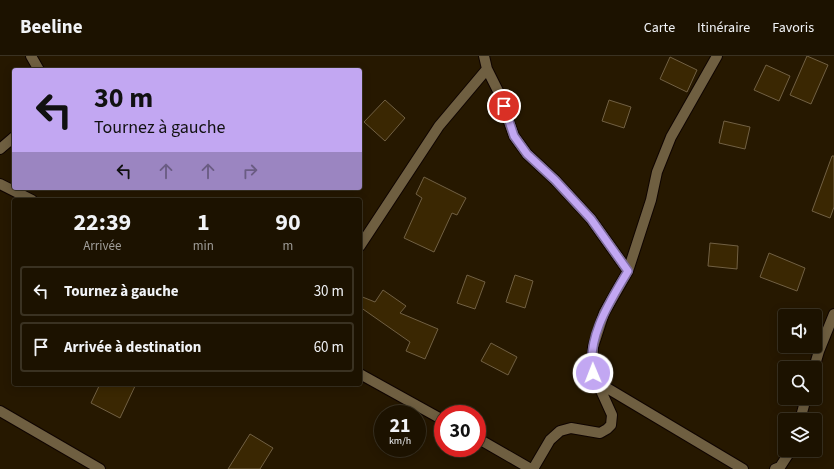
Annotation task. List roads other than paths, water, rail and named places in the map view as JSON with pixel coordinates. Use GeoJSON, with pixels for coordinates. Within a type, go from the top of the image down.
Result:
{"type":"FeatureCollection","features":[{"type":"Feature","properties":{"kind":"street"},"geometry":{"type":"LineString","coordinates":[[31,56],[38,68]]}},
{"type":"Feature","properties":{"kind":"street"},"geometry":{"type":"LineString","coordinates":[[484,56],[487,69],[498,91],[514,136],[527,154],[555,180],[591,219],[628,271]]}},
{"type":"Feature","properties":{"kind":"street"},"geometry":{"type":"LineString","coordinates":[[486,443],[532,469],[550,440],[560,431],[571,428],[600,433],[607,429],[611,424],[612,416],[596,382],[592,367],[594,347],[604,313],[628,271],[651,200],[657,172],[671,137],[717,56]]}},
{"type":"Feature","properties":{"kind":"street"},"geometry":{"type":"LineString","coordinates":[[362,243],[439,126],[487,69]]}},
{"type":"Feature","properties":{"kind":"street"},"geometry":{"type":"LineString","coordinates":[[0,149],[12,139]]}},
{"type":"Feature","properties":{"kind":"street"},"geometry":{"type":"LineString","coordinates":[[0,184],[28,198]]}},
{"type":"Feature","properties":{"kind":"street"},"geometry":{"type":"LineString","coordinates":[[816,361],[818,351],[834,314]]}},
{"type":"Feature","properties":{"kind":"street"},"geometry":{"type":"LineString","coordinates":[[362,375],[434,415]]}},
{"type":"Feature","properties":{"kind":"street"},"geometry":{"type":"LineString","coordinates":[[596,382],[743,469]]}},
{"type":"Feature","properties":{"kind":"street"},"geometry":{"type":"LineString","coordinates":[[0,411],[100,469]]}},
{"type":"Feature","properties":{"kind":"street"},"geometry":{"type":"LineString","coordinates":[[775,469],[780,467],[786,457]]}}]}
